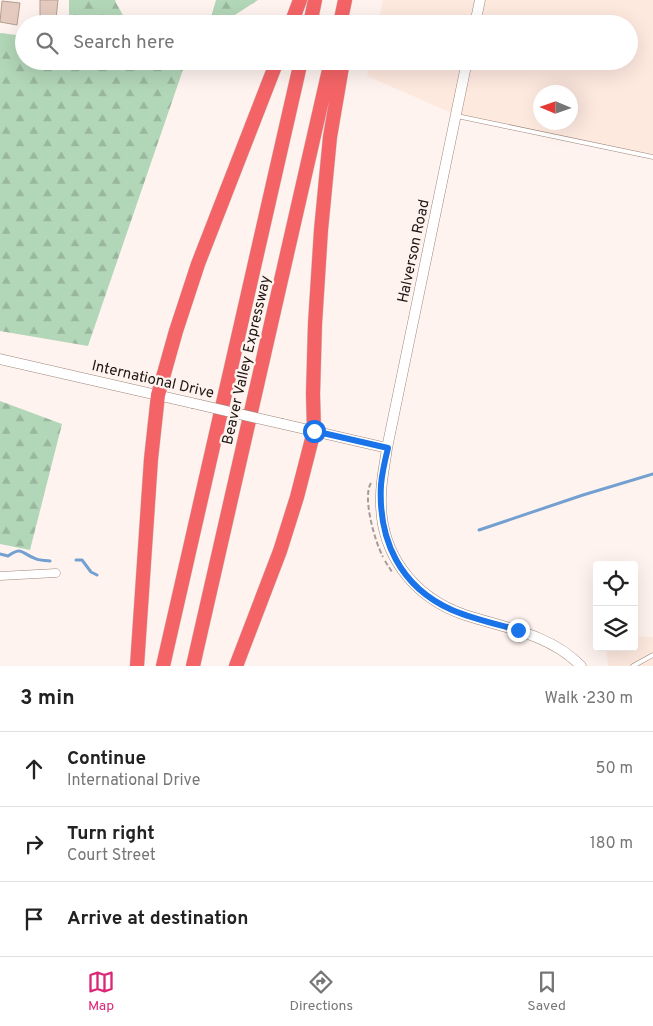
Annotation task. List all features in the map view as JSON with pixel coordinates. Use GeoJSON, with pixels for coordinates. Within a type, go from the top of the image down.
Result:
{"type":"FeatureCollection","features":[{"type":"Feature","properties":{"kind":"highway"},"geometry":{"type":"LineString","coordinates":[[294,15],[300,0]]}},
{"type":"Feature","properties":{"kind":"highway"},"geometry":{"type":"LineString","coordinates":[[312,15],[315,0]]}},
{"type":"Feature","properties":{"kind":"highway"},"geometry":{"type":"LineString","coordinates":[[342,15],[345,0]]}},
{"type":"Feature","properties":{"kind":"highway"},"geometry":{"type":"LineString","coordinates":[[352,15],[354,0]]}},
{"type":"Feature","properties":{"kind":"highway"},"geometry":{"type":"LineString","coordinates":[[136,666],[151,459],[158,395],[198,264],[273,70]]}},
{"type":"Feature","properties":{"kind":"highway","name":"Beaver Valley Expressway"},"geometry":{"type":"LineString","coordinates":[[163,666],[299,70]]}},
{"type":"Feature","properties":{"kind":"highway","name":"Beaver Valley Expressway"},"geometry":{"type":"LineString","coordinates":[[193,666],[330,70]]}},
{"type":"Feature","properties":{"kind":"highway"},"geometry":{"type":"LineString","coordinates":[[236,666],[280,551],[297,497],[314,431],[315,324],[321,230],[326,169],[340,70]]}},
{"type":"Feature","properties":{"kind":"street"},"geometry":{"type":"LineString","coordinates":[[477,15],[480,0]]}},
{"type":"Feature","properties":{"kind":"street","name":"Halverson Road"},"geometry":{"type":"LineString","coordinates":[[466,70],[381,482],[381,514],[390,551],[397,563],[419,589],[440,604],[464,614],[534,635],[560,649],[582,666]]}},
{"type":"Feature","properties":{"kind":"street","name":"International Drive"},"geometry":{"type":"LineString","coordinates":[[0,358],[388,448]]}},
{"type":"Feature","properties":{"kind":"street"},"geometry":{"type":"LineString","coordinates":[[0,576],[56,573]]}},
{"type":"Feature","properties":{"kind":"lane"},"geometry":{"type":"LineString","coordinates":[[456,115],[653,157]]}},
{"type":"Feature","properties":{"kind":"lane"},"geometry":{"type":"LineString","coordinates":[[633,666],[653,655]]}},
{"type":"Feature","properties":{"kind":"shaded area"},"geometry":{"type":"Polygon","coordinates":[[[383,0],[653,0],[653,157],[456,115],[367,76],[368,70],[638,70],[638,15],[380,15],[383,0]]]}},
{"type":"Feature","properties":{"kind":"shaded area"},"geometry":{"type":"Polygon","coordinates":[[[638,636],[653,637],[653,666],[608,666],[606,651],[638,651],[638,636]]]}},
{"type":"Feature","properties":{"kind":"green space"},"geometry":{"type":"Polygon","coordinates":[[[69,0],[115,0],[123,15],[69,15],[69,0]]]}},
{"type":"Feature","properties":{"kind":"green space"},"geometry":{"type":"Polygon","coordinates":[[[216,0],[258,0],[235,15],[212,15],[216,0]]]}},
{"type":"Feature","properties":{"kind":"green space"},"geometry":{"type":"Polygon","coordinates":[[[0,33],[15,35],[15,70],[183,70],[88,346],[0,331],[0,33]]]}},
{"type":"Feature","properties":{"kind":"green space"},"geometry":{"type":"Polygon","coordinates":[[[0,401],[62,424],[30,550],[0,544],[0,401]]]}},
{"type":"Feature","properties":{"kind":"building"},"geometry":{"type":"Polygon","coordinates":[[[40,0],[58,0],[56,15],[40,15],[40,0]]]}},
{"type":"Feature","properties":{"kind":"building"},"geometry":{"type":"Polygon","coordinates":[[[2,1],[20,3],[18,15],[15,15],[15,25],[0,22],[2,1]]]}},
{"type":"Feature","properties":{"kind":"waterway"},"geometry":{"type":"LineString","coordinates":[[479,530],[653,474]]}},
{"type":"Feature","properties":{"kind":"waterway"},"geometry":{"type":"LineString","coordinates":[[0,554],[8,556],[16,551],[21,551],[36,559],[50,561]]}},
{"type":"Feature","properties":{"kind":"waterway"},"geometry":{"type":"LineString","coordinates":[[76,560],[82,560],[91,572],[97,575]]}},
{"type":"Feature","properties":{"kind":"route"},"geometry":{"type":"LineString","coordinates":[[314,431],[388,448],[381,482],[380,498],[386,539],[397,563],[419,589],[452,610],[518,630]]}}]}
